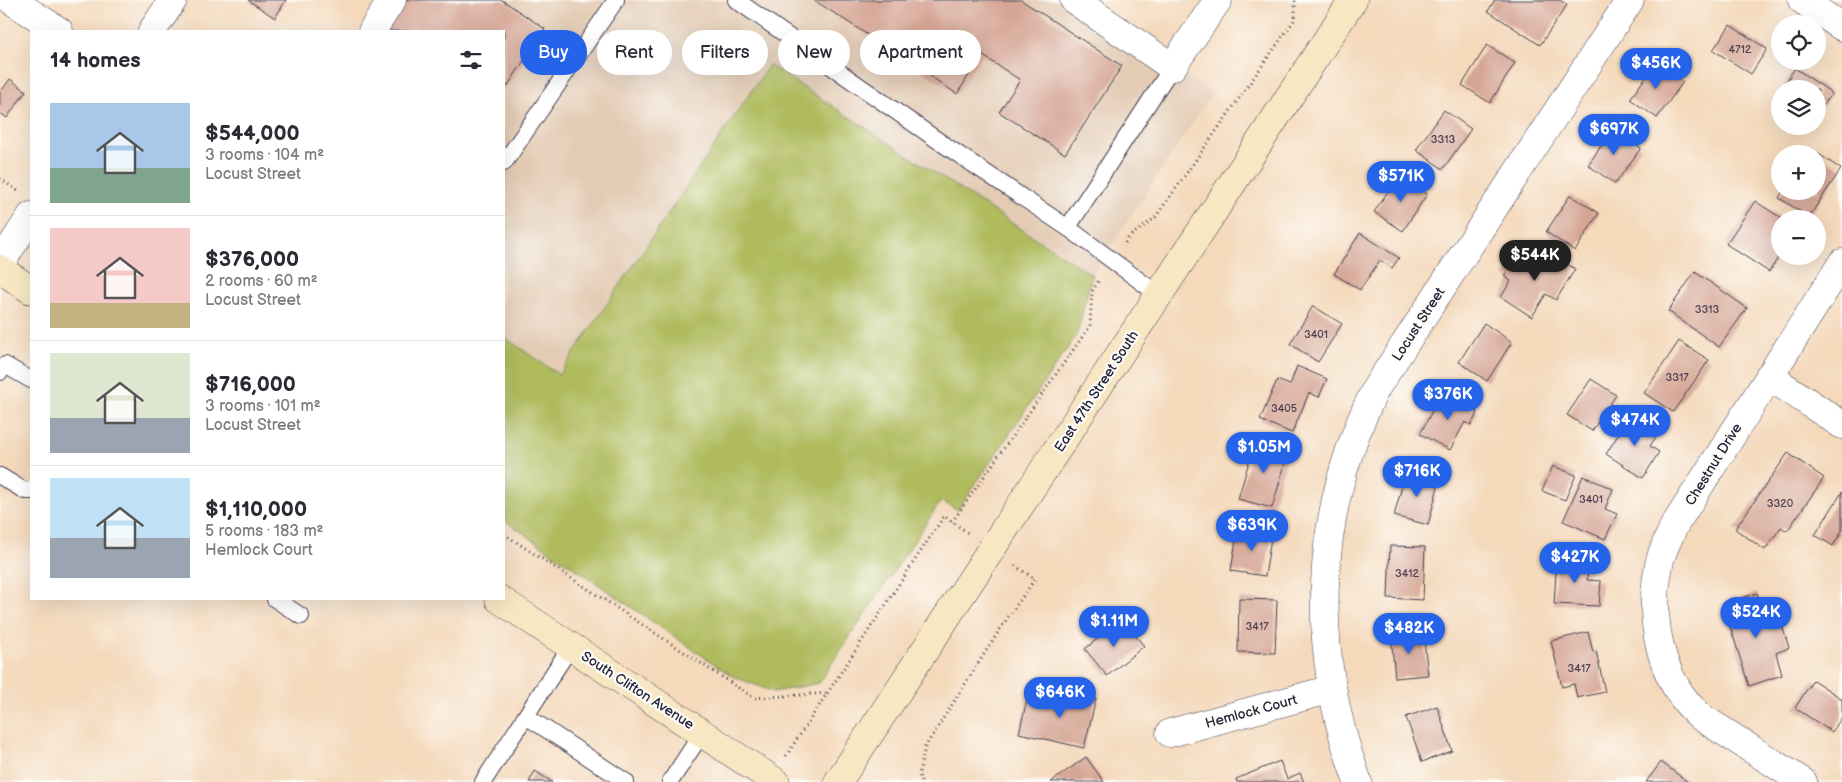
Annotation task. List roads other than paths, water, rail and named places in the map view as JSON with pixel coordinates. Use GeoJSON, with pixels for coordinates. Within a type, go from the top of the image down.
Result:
{"type":"FeatureCollection","features":[{"type":"Feature","properties":{"kind":"main road","name":"East 47th Street South"},"geometry":{"type":"LineString","coordinates":[[838,782],[1353,0]]}},
{"type":"Feature","properties":{"kind":"main road"},"geometry":{"type":"LineString","coordinates":[[0,269],[30,289]]}},
{"type":"Feature","properties":{"kind":"main road","name":"South Clifton Avenue"},"geometry":{"type":"LineString","coordinates":[[501,600],[776,782]]}},
{"type":"Feature","properties":{"kind":"street"},"geometry":{"type":"LineString","coordinates":[[11,0],[57,30]]}},
{"type":"Feature","properties":{"kind":"street"},"geometry":{"type":"LineString","coordinates":[[153,30],[172,0]]}},
{"type":"Feature","properties":{"kind":"street"},"geometry":{"type":"LineString","coordinates":[[373,30],[392,0]]}},
{"type":"Feature","properties":{"kind":"street"},"geometry":{"type":"LineString","coordinates":[[1074,0],[1172,68],[1218,0]]}},
{"type":"Feature","properties":{"kind":"street","name":"Locust Street"},"geometry":{"type":"LineString","coordinates":[[1358,782],[1340,726],[1327,654],[1324,580],[1332,511],[1340,478],[1363,413],[1376,388],[1630,0]]}},
{"type":"Feature","properties":{"kind":"street"},"geometry":{"type":"LineString","coordinates":[[1802,0],[1842,27]]}},
{"type":"Feature","properties":{"kind":"street"},"geometry":{"type":"LineString","coordinates":[[0,264],[27,206]]}},
{"type":"Feature","properties":{"kind":"street","name":"Chestnut Drive"},"geometry":{"type":"LineString","coordinates":[[1802,782],[1701,717],[1689,707],[1674,685],[1666,668],[1659,641],[1655,603],[1659,564],[1674,526],[1842,263]]}},
{"type":"Feature","properties":{"kind":"street"},"geometry":{"type":"LineString","coordinates":[[1769,376],[1842,425]]}},
{"type":"Feature","properties":{"kind":"street","name":"Hemlock Court"},"geometry":{"type":"LineString","coordinates":[[1170,733],[1332,689]]}},
{"type":"Feature","properties":{"kind":"lane"},"geometry":{"type":"LineString","coordinates":[[505,162],[616,0]]}},
{"type":"Feature","properties":{"kind":"lane"},"geometry":{"type":"LineString","coordinates":[[736,0],[1068,228],[1159,295]]}},
{"type":"Feature","properties":{"kind":"lane"},"geometry":{"type":"LineString","coordinates":[[1068,228],[1172,68]]}},
{"type":"Feature","properties":{"kind":"lane"},"geometry":{"type":"LineString","coordinates":[[0,372],[4,365],[30,379]]}},
{"type":"Feature","properties":{"kind":"lane"},"geometry":{"type":"LineString","coordinates":[[0,476],[25,491],[30,491]]}},
{"type":"Feature","properties":{"kind":"lane"},"geometry":{"type":"LineString","coordinates":[[276,600],[300,616]]}},
{"type":"Feature","properties":{"kind":"lane"},"geometry":{"type":"LineString","coordinates":[[483,782],[570,646]]}},
{"type":"Feature","properties":{"kind":"lane"},"geometry":{"type":"LineString","coordinates":[[526,716],[626,782]]}},
{"type":"Feature","properties":{"kind":"lane"},"geometry":{"type":"LineString","coordinates":[[670,782],[702,733]]}}]}
